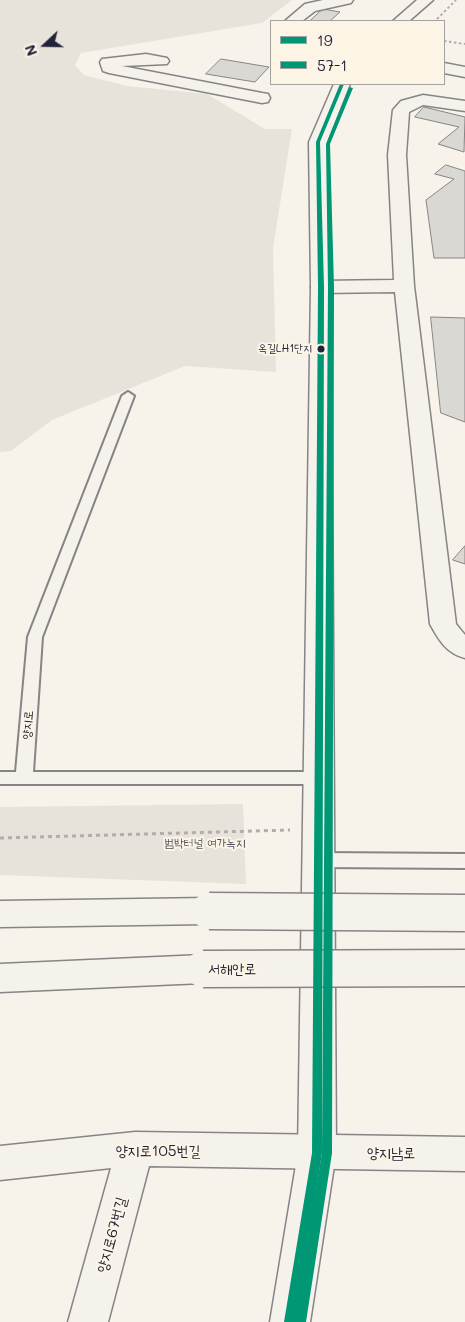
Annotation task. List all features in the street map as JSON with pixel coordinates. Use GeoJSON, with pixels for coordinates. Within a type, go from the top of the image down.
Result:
{"type":"FeatureCollection","features":[{"type":"Feature","properties":{"kind":"street"},"geometry":{"type":"LineString","coordinates":[[295,20],[310,7],[346,0]]}},
{"type":"Feature","properties":{"kind":"street"},"geometry":{"type":"LineString","coordinates":[[401,20],[426,0]]}},
{"type":"Feature","properties":{"kind":"street"},"geometry":{"type":"LineString","coordinates":[[160,61],[146,59],[108,62],[109,68],[262,98]]}},
{"type":"Feature","properties":{"kind":"street"},"geometry":{"type":"LineString","coordinates":[[445,68],[465,72]]}},
{"type":"Feature","properties":{"kind":"street"},"geometry":{"type":"LineString","coordinates":[[252,114],[270,84]]}},
{"type":"Feature","properties":{"kind":"street"},"geometry":{"type":"LineString","coordinates":[[290,1322],[317,1153],[321,287],[318,142],[334,98],[341,85]]}},
{"type":"Feature","properties":{"kind":"street"},"geometry":{"type":"LineString","coordinates":[[465,106],[423,100],[412,102],[401,110],[398,155],[404,286],[443,624],[451,638],[465,649]]}},
{"type":"Feature","properties":{"kind":"street"},"geometry":{"type":"LineString","coordinates":[[321,287],[404,286]]}},
{"type":"Feature","properties":{"kind":"street"},"geometry":{"type":"LineString","coordinates":[[0,914],[209,911],[465,913]]}},
{"type":"Feature","properties":{"kind":"street","name":"서해안로"},"geometry":{"type":"LineString","coordinates":[[0,978],[203,969],[465,968]]}},
{"type":"Feature","properties":{"kind":"street","name":"양지로105번길"},"geometry":{"type":"LineString","coordinates":[[0,1163],[135,1149],[317,1153]]}},
{"type":"Feature","properties":{"kind":"street","name":"양지로67번길"},"geometry":{"type":"LineString","coordinates":[[88,1322],[135,1149]]}},
{"type":"Feature","properties":{"kind":"street","name":"양지남로"},"geometry":{"type":"LineString","coordinates":[[317,1153],[465,1154]]}},
{"type":"Feature","properties":{"kind":"lane","name":"양지로"},"geometry":{"type":"LineString","coordinates":[[24,778],[35,637],[128,396]]}},
{"type":"Feature","properties":{"kind":"lane"},"geometry":{"type":"LineString","coordinates":[[0,778],[318,778]]}},
{"type":"Feature","properties":{"kind":"lane"},"geometry":{"type":"LineString","coordinates":[[318,860],[465,861]]}},
{"type":"Feature","properties":{"kind":"path"},"geometry":{"type":"LineString","coordinates":[[435,20],[456,0]]}},
{"type":"Feature","properties":{"kind":"path"},"geometry":{"type":"LineString","coordinates":[[445,41],[465,44]]}},
{"type":"Feature","properties":{"kind":"path"},"geometry":{"type":"LineString","coordinates":[[0,838],[318,829]]}},
{"type":"Feature","properties":{"kind":"green space"},"geometry":{"type":"Polygon","coordinates":[[[0,0],[292,0],[262,23],[81,53],[75,65],[84,75],[127,86],[207,94],[265,129],[292,129],[273,248],[276,372],[185,366],[52,420],[11,451],[0,452],[0,0]]]}},
{"type":"Feature","properties":{"kind":"green space","name":"범박터널 여가녹지"},"geometry":{"type":"Polygon","coordinates":[[[243,804],[246,884],[0,875],[0,807],[243,804]]]}},
{"type":"Feature","properties":{"kind":"building"},"geometry":{"type":"Polygon","coordinates":[[[323,9],[340,12],[331,20],[311,20],[323,9]]]}},
{"type":"Feature","properties":{"kind":"building"},"geometry":{"type":"Polygon","coordinates":[[[221,59],[269,67],[255,82],[206,74],[221,59]]]}},
{"type":"Feature","properties":{"kind":"building"},"geometry":{"type":"Polygon","coordinates":[[[424,107],[465,117],[464,152],[438,144],[459,127],[415,117],[424,107]]]}},
{"type":"Feature","properties":{"kind":"building"},"geometry":{"type":"Polygon","coordinates":[[[446,165],[465,171],[465,258],[434,258],[426,200],[454,179],[435,174],[446,165]]]}},
{"type":"Feature","properties":{"kind":"building"},"geometry":{"type":"Polygon","coordinates":[[[431,317],[465,318],[465,422],[441,413],[431,317]]]}},
{"type":"Feature","properties":{"kind":"building"},"geometry":{"type":"Polygon","coordinates":[[[465,546],[465,564],[453,560],[465,546]]]}},
{"type":"Feature","properties":{"kind":"transit line","name":"19"},"geometry":{"type":"LineString","coordinates":[[290,1322],[317,1153],[321,287],[318,142],[342,85]]}},
{"type":"Feature","properties":{"kind":"transit line","name":"57-1"},"geometry":{"type":"LineString","coordinates":[[300,1322],[327,1153],[331,287],[328,144],[351,88]]}},
{"type":"Feature","properties":{"kind":"place","name":"옥길LH1단지"},"geometry":{"type":"Point","coordinates":[321,349]}}]}
